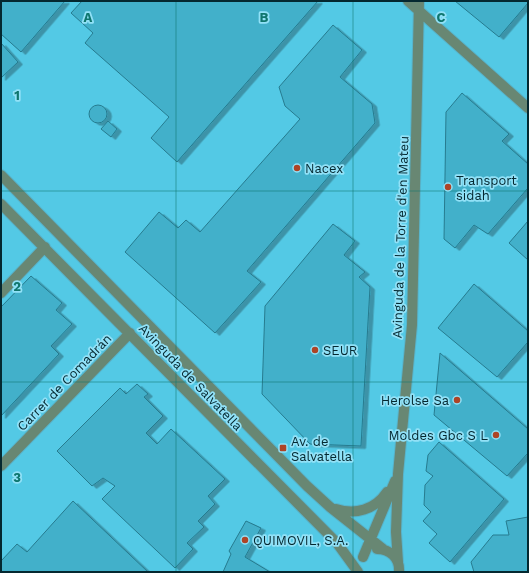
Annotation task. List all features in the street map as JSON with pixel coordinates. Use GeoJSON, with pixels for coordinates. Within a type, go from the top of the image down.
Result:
{"type":"FeatureCollection","features":[{"type":"Feature","properties":{"kind":"street"},"geometry":{"type":"LineString","coordinates":[[408,1],[419,6],[528,108]]}},
{"type":"Feature","properties":{"kind":"street","name":"Avinguda de la Torre d'en Mateu"},"geometry":{"type":"LineString","coordinates":[[400,568],[396,519],[398,474],[412,325],[419,6]]}},
{"type":"Feature","properties":{"kind":"street","name":"Avinguda de Salvatella"},"geometry":{"type":"LineString","coordinates":[[1,175],[276,455],[330,507],[383,549],[395,556],[400,568]]}},
{"type":"Feature","properties":{"kind":"street","name":"Avinguda de Salvatella"},"geometry":{"type":"LineString","coordinates":[[1,204],[130,332],[337,543],[359,572]]}},
{"type":"Feature","properties":{"kind":"street"},"geometry":{"type":"LineString","coordinates":[[1,293],[45,247]]}},
{"type":"Feature","properties":{"kind":"street","name":"Carrer de Comadrán"},"geometry":{"type":"LineString","coordinates":[[1,466],[130,332]]}},
{"type":"Feature","properties":{"kind":"street","name":"Avinguda de la Torre d'en Mateu"},"geometry":{"type":"LineString","coordinates":[[359,572],[361,562],[398,474]]}},
{"type":"Feature","properties":{"kind":"street","name":"Avinguda de Salvatella"},"geometry":{"type":"LineString","coordinates":[[330,507],[346,512],[358,512],[370,508],[380,502],[398,474]]}},
{"type":"Feature","properties":{"kind":"street"},"geometry":{"type":"LineString","coordinates":[[363,557],[372,550],[383,549]]}},
{"type":"Feature","properties":{"kind":"shaded area"},"geometry":{"type":"Polygon","coordinates":[[[1,1],[528,1],[528,572],[1,572],[1,1]]]}},
{"type":"Feature","properties":{"kind":"building"},"geometry":{"type":"Polygon","coordinates":[[[1,1],[65,1],[21,52],[1,34],[1,1]]]}},
{"type":"Feature","properties":{"kind":"building"},"geometry":{"type":"Polygon","coordinates":[[[82,1],[318,1],[177,162],[151,138],[169,117],[85,43],[93,33],[71,13],[82,1]]]}},
{"type":"Feature","properties":{"kind":"building"},"geometry":{"type":"Polygon","coordinates":[[[455,1],[528,1],[528,3],[499,37],[455,1]]]}},
{"type":"Feature","properties":{"kind":"building","name":"Nacex"},"geometry":{"type":"Polygon","coordinates":[[[333,25],[362,50],[340,77],[372,104],[375,123],[247,271],[261,282],[215,333],[125,252],[159,212],[178,228],[186,220],[200,232],[300,119],[285,106],[279,87],[333,25]]]}},
{"type":"Feature","properties":{"kind":"building"},"geometry":{"type":"Polygon","coordinates":[[[1,43],[18,62],[1,78],[1,43]]]}},
{"type":"Feature","properties":{"kind":"building"},"geometry":{"type":"Polygon","coordinates":[[[462,93],[509,134],[502,141],[528,164],[528,188],[488,234],[474,225],[455,248],[444,239],[446,112],[462,93]]]}},
{"type":"Feature","properties":{"kind":"building"},"geometry":{"type":"Polygon","coordinates":[[[98,105],[104,108],[107,114],[104,120],[98,123],[92,120],[89,114],[92,108],[98,105]]]}},
{"type":"Feature","properties":{"kind":"building"},"geometry":{"type":"Polygon","coordinates":[[[108,121],[117,129],[111,137],[101,129],[108,121]]]}},
{"type":"Feature","properties":{"kind":"building"},"geometry":{"type":"Polygon","coordinates":[[[528,221],[528,260],[509,243],[528,221]]]}},
{"type":"Feature","properties":{"kind":"building","name":"SEUR"},"geometry":{"type":"Polygon","coordinates":[[[333,224],[355,241],[344,255],[365,272],[359,277],[370,287],[361,446],[310,444],[262,394],[265,306],[333,224]]]}},
{"type":"Feature","properties":{"kind":"building"},"geometry":{"type":"Polygon","coordinates":[[[31,276],[62,303],[56,310],[72,324],[51,346],[59,354],[1,416],[1,307],[31,276]]]}},
{"type":"Feature","properties":{"kind":"building"},"geometry":{"type":"Polygon","coordinates":[[[474,284],[528,331],[528,342],[497,377],[438,328],[474,284]]]}},
{"type":"Feature","properties":{"kind":"building"},"geometry":{"type":"Polygon","coordinates":[[[440,353],[528,429],[528,453],[507,476],[434,415],[440,353]]]}},
{"type":"Feature","properties":{"kind":"building"},"geometry":{"type":"Polygon","coordinates":[[[137,384],[148,394],[144,397],[163,416],[146,433],[157,444],[171,429],[225,479],[208,496],[215,504],[198,521],[204,527],[187,543],[193,549],[175,568],[102,499],[115,486],[103,478],[92,486],[57,451],[120,388],[126,394],[137,384]]]}},
{"type":"Feature","properties":{"kind":"building"},"geometry":{"type":"Polygon","coordinates":[[[439,442],[504,499],[450,562],[429,543],[437,534],[423,521],[431,512],[424,505],[425,485],[433,476],[426,471],[428,455],[439,442]]]}},
{"type":"Feature","properties":{"kind":"building"},"geometry":{"type":"Polygon","coordinates":[[[73,501],[148,572],[1,572],[1,561],[17,544],[27,552],[73,501]]]}},
{"type":"Feature","properties":{"kind":"building"},"geometry":{"type":"Polygon","coordinates":[[[528,517],[528,572],[474,572],[471,562],[493,535],[509,535],[506,521],[528,517]]]}},
{"type":"Feature","properties":{"kind":"building","name":"QUIMOVIL, S.A."},"geometry":{"type":"Polygon","coordinates":[[[246,521],[261,528],[245,557],[270,572],[223,572],[231,554],[229,551],[246,521]]]}},
{"type":"Feature","properties":{"kind":"place","name":"Nacex"},"geometry":{"type":"Point","coordinates":[297,168]}},
{"type":"Feature","properties":{"kind":"place","name":"Transport sidah"},"geometry":{"type":"Point","coordinates":[448,187]}},
{"type":"Feature","properties":{"kind":"place","name":"SEUR"},"geometry":{"type":"Point","coordinates":[315,350]}},
{"type":"Feature","properties":{"kind":"place","name":"Herolse Sa"},"geometry":{"type":"Point","coordinates":[457,400]}},
{"type":"Feature","properties":{"kind":"place","name":"Moldes Gbc S L"},"geometry":{"type":"Point","coordinates":[496,435]}},
{"type":"Feature","properties":{"kind":"place","name":"Av. de Salvatella"},"geometry":{"type":"Point","coordinates":[283,448]}},
{"type":"Feature","properties":{"kind":"place","name":"QUIMOVIL, S.A."},"geometry":{"type":"Point","coordinates":[245,540]}}]}
